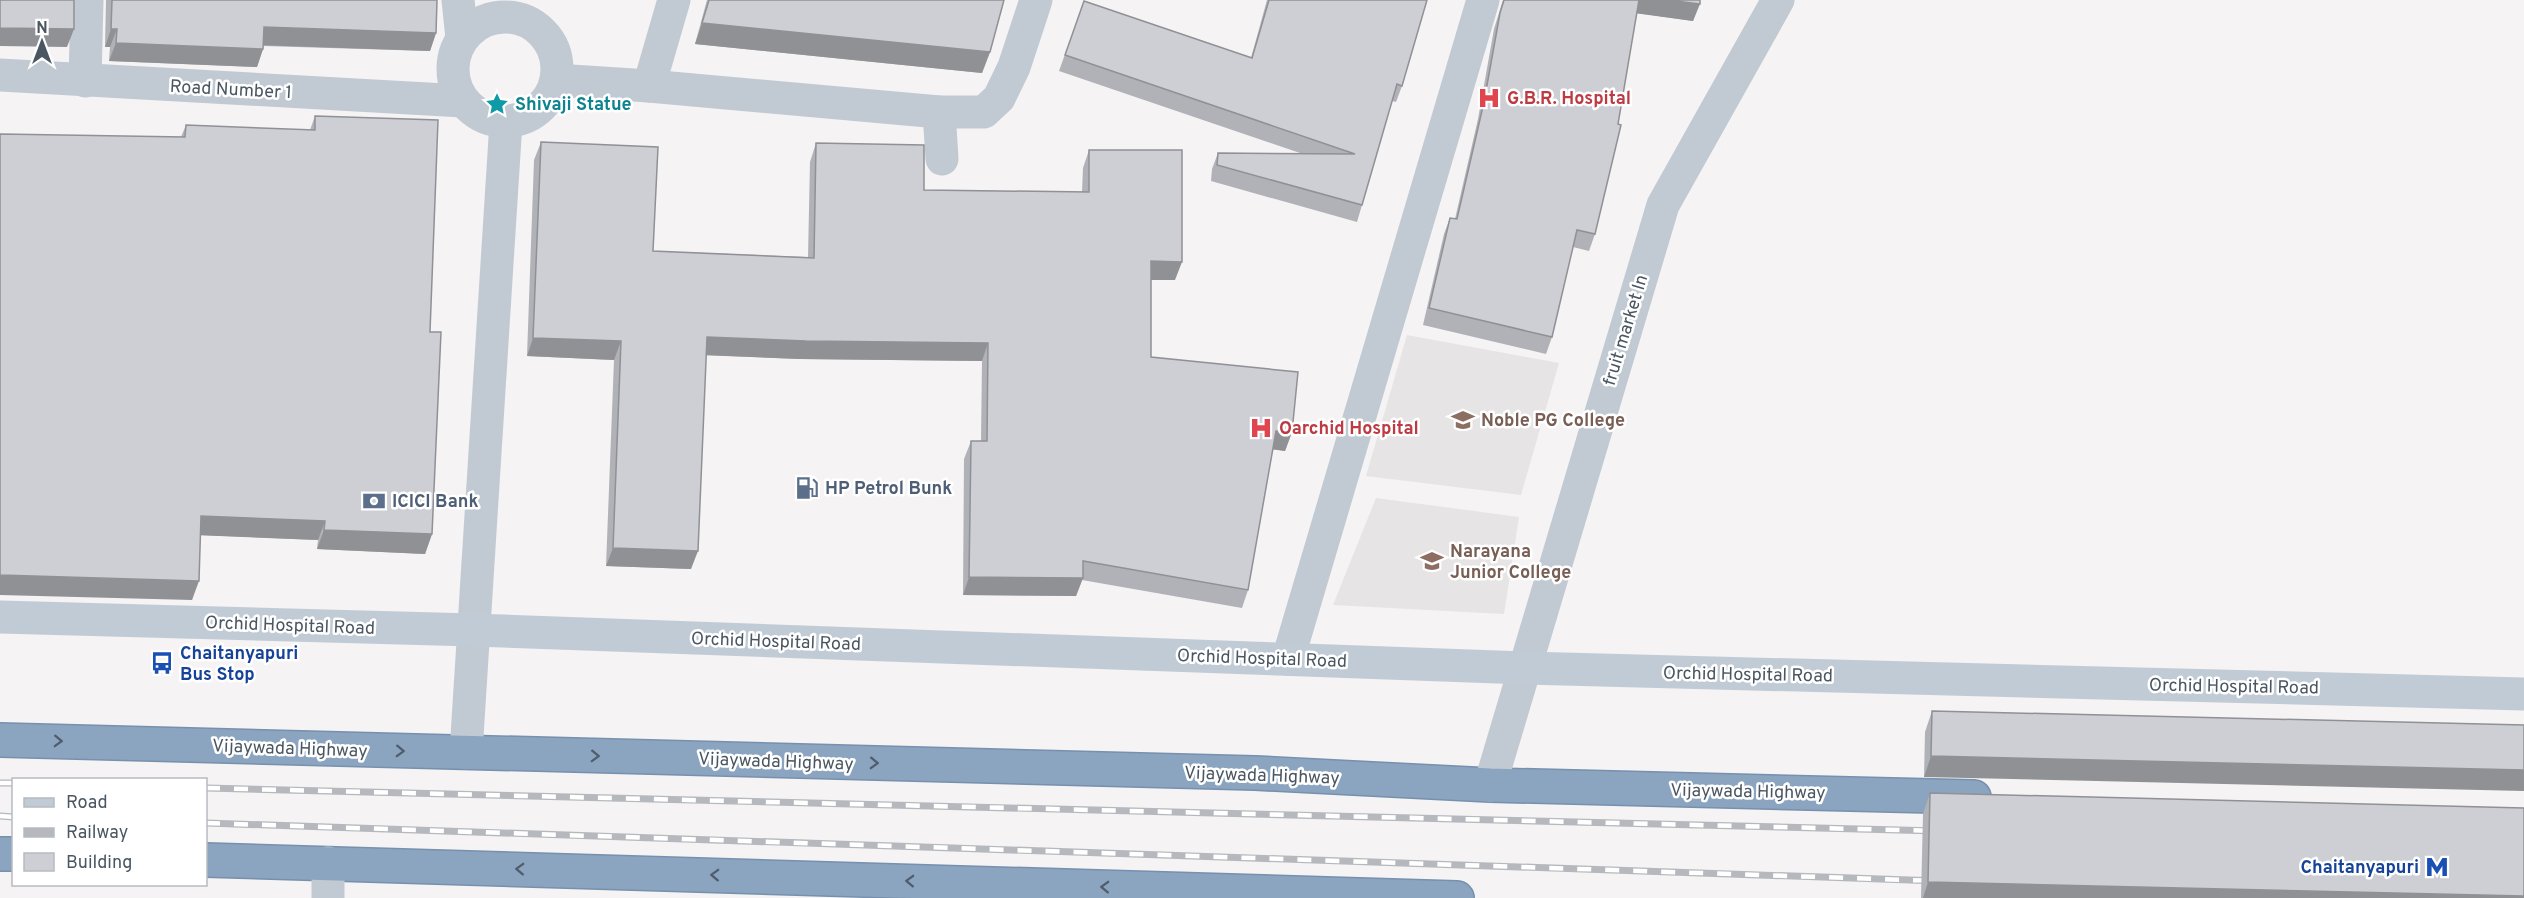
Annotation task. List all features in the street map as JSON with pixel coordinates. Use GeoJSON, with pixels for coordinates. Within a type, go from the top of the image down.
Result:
{"type":"FeatureCollection","features":[{"type":"Feature","properties":{"kind":"highway","name":"Vijaywada Highway"},"geometry":{"type":"LineString","coordinates":[[0,740],[1254,773],[1490,785],[2001,798]]}},
{"type":"Feature","properties":{"kind":"highway"},"geometry":{"type":"LineString","coordinates":[[207,860],[1457,898]]}},
{"type":"Feature","properties":{"kind":"street"},"geometry":{"type":"LineString","coordinates":[[86,81],[87,0]]}},
{"type":"Feature","properties":{"kind":"street"},"geometry":{"type":"LineString","coordinates":[[458,0],[462,38]]}},
{"type":"Feature","properties":{"kind":"street"},"geometry":{"type":"LineString","coordinates":[[649,86],[674,0]]}},
{"type":"Feature","properties":{"kind":"street"},"geometry":{"type":"LineString","coordinates":[[556,80],[939,111],[984,112],[999,98],[1014,67],[1036,0]]}},
{"type":"Feature","properties":{"kind":"street"},"geometry":{"type":"LineString","coordinates":[[1288,659],[1483,0]]}},
{"type":"Feature","properties":{"kind":"street","name":"fruit market ln"},"geometry":{"type":"LineString","coordinates":[[1490,785],[1663,204],[1778,0]]}},
{"type":"Feature","properties":{"kind":"street"},"geometry":{"type":"LineString","coordinates":[[504,17],[521,20],[539,30],[553,47],[557,63],[556,80],[552,91],[542,105],[529,115],[506,122],[477,114],[463,101],[452,74],[454,56],[462,38],[475,26],[491,19],[504,17]]}},
{"type":"Feature","properties":{"kind":"street","name":"Road Number 1"},"geometry":{"type":"LineString","coordinates":[[0,75],[463,101]]}},
{"type":"Feature","properties":{"kind":"street"},"geometry":{"type":"LineString","coordinates":[[939,111],[942,159]]}},
{"type":"Feature","properties":{"kind":"street"},"geometry":{"type":"LineString","coordinates":[[466,752],[506,122]]}},
{"type":"Feature","properties":{"kind":"street","name":"Orchid Hospital Road"},"geometry":{"type":"LineString","coordinates":[[0,617],[473,630],[1525,668],[2524,694]]}},
{"type":"Feature","properties":{"kind":"street"},"geometry":{"type":"LineString","coordinates":[[328,863],[328,898]]}},
{"type":"Feature","properties":{"kind":"shaded area","name":"Noble PG College"},"geometry":{"type":"Polygon","coordinates":[[[1407,335],[1559,363],[1521,495],[1366,476],[1407,335]]]}},
{"type":"Feature","properties":{"kind":"shaded area","name":"Narayana Junior College"},"geometry":{"type":"Polygon","coordinates":[[[1376,498],[1519,517],[1504,614],[1333,605],[1376,498]]]}},
{"type":"Feature","properties":{"kind":"building"},"geometry":{"type":"Polygon","coordinates":[[[0,0],[74,0],[74,29],[0,28],[0,0]]]}},
{"type":"Feature","properties":{"kind":"building"},"geometry":{"type":"Polygon","coordinates":[[[112,0],[437,0],[436,33],[264,27],[263,49],[116,43],[117,29],[111,29],[112,0]]]}},
{"type":"Feature","properties":{"kind":"building"},"geometry":{"type":"Polygon","coordinates":[[[709,0],[1004,0],[990,52],[702,23],[709,0]]]}},
{"type":"Feature","properties":{"kind":"building"},"geometry":{"type":"Polygon","coordinates":[[[1269,0],[1427,0],[1402,86],[1397,84],[1362,205],[1217,165],[1218,153],[1355,154],[1065,55],[1084,1],[1252,58],[1269,0]]]}},
{"type":"Feature","properties":{"kind":"building"},"geometry":{"type":"Polygon","coordinates":[[[1504,0],[1639,0],[1618,124],[1621,125],[1595,234],[1577,230],[1552,337],[1429,308],[1450,218],[1457,219],[1484,102],[1504,0]]]}},
{"type":"Feature","properties":{"kind":"building"},"geometry":{"type":"Polygon","coordinates":[[[1668,0],[1700,0],[1700,4],[1668,0]]]}},
{"type":"Feature","properties":{"kind":"building"},"geometry":{"type":"Polygon","coordinates":[[[315,116],[438,120],[430,332],[441,332],[432,534],[324,530],[325,521],[201,516],[199,581],[0,575],[0,134],[185,137],[186,125],[315,130],[315,116]]]}},
{"type":"Feature","properties":{"kind":"building"},"geometry":{"type":"Polygon","coordinates":[[[541,142],[658,147],[653,251],[814,258],[816,143],[924,145],[924,190],[1089,192],[1089,150],[1182,150],[1182,262],[1151,261],[1151,357],[1298,372],[1292,432],[1276,431],[1248,590],[1083,561],[1083,578],[969,577],[971,441],[987,441],[988,343],[806,341],[707,337],[698,551],[613,548],[621,341],[533,338],[541,142]]]}},
{"type":"Feature","properties":{"kind":"building"},"geometry":{"type":"Polygon","coordinates":[[[1932,711],[2524,725],[2524,770],[1931,756],[1932,711]]]}},
{"type":"Feature","properties":{"kind":"building"},"geometry":{"type":"Polygon","coordinates":[[[1930,793],[2524,808],[2524,896],[1928,882],[1930,793]]]}},
{"type":"Feature","properties":{"kind":"railway"},"geometry":{"type":"LineString","coordinates":[[0,783],[12,783]]}},
{"type":"Feature","properties":{"kind":"railway"},"geometry":{"type":"LineString","coordinates":[[207,788],[1939,831]]}},
{"type":"Feature","properties":{"kind":"railway"},"geometry":{"type":"LineString","coordinates":[[0,816],[12,817]]}},
{"type":"Feature","properties":{"kind":"railway"},"geometry":{"type":"LineString","coordinates":[[207,823],[1939,881]]}},
{"type":"Feature","properties":{"kind":"place","name":"G.B.R. Hospital"},"geometry":{"type":"Point","coordinates":[1489,98]}},
{"type":"Feature","properties":{"kind":"place","name":"Shivaji Statue"},"geometry":{"type":"Point","coordinates":[497,104]}},
{"type":"Feature","properties":{"kind":"place","name":"Noble PG College"},"geometry":{"type":"Point","coordinates":[1463,420]}},
{"type":"Feature","properties":{"kind":"place","name":"Oarchid Hospital"},"geometry":{"type":"Point","coordinates":[1261,428]}},
{"type":"Feature","properties":{"kind":"place","name":"HP Petrol Bunk"},"geometry":{"type":"Point","coordinates":[807,488]}},
{"type":"Feature","properties":{"kind":"place","name":"ICICI Bank"},"geometry":{"type":"Point","coordinates":[374,501]}},
{"type":"Feature","properties":{"kind":"place","name":"Narayana Junior College"},"geometry":{"type":"Point","coordinates":[1432,561]}},
{"type":"Feature","properties":{"kind":"place","name":"Chaitanyapuri Bus Stop"},"geometry":{"type":"Point","coordinates":[162,663]}},
{"type":"Feature","properties":{"kind":"place","name":"Chaitanyapuri"},"geometry":{"type":"Point","coordinates":[2437,867]}}]}
